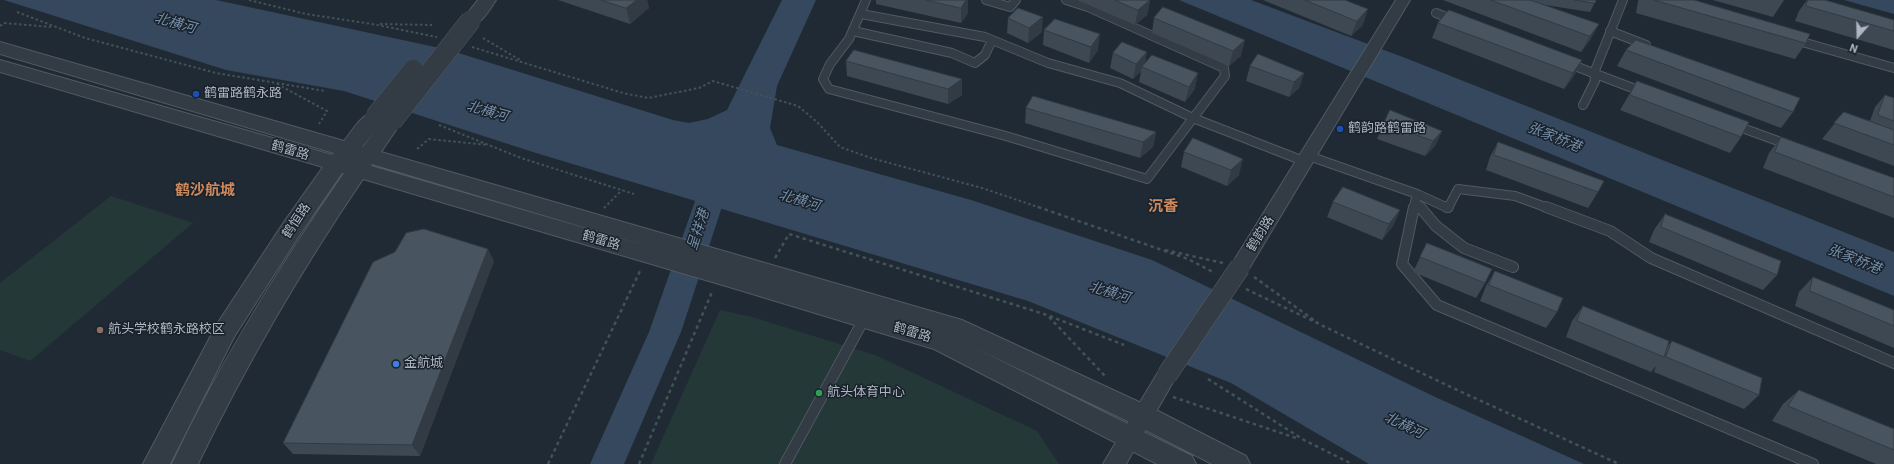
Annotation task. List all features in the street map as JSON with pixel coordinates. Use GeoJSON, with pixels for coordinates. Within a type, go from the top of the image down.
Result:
{"type":"FeatureCollection","features":[{"type":"Feature","properties":{"kind":"street","name":"鹤恒路"},"geometry":{"type":"LineString","coordinates":[[463,19],[470,0]]}},
{"type":"Feature","properties":{"kind":"street","name":"鹤恒路"},"geometry":{"type":"LineString","coordinates":[[156,464],[226,331],[292,228],[352,159],[463,19],[487,0]]}},
{"type":"Feature","properties":{"kind":"street","name":"鹤韵路"},"geometry":{"type":"LineString","coordinates":[[1114,464],[1162,383],[1240,267],[1308,159],[1328,122],[1353,84],[1403,0]]}},
{"type":"Feature","properties":{"kind":"street","name":"鹤雷路"},"geometry":{"type":"LineString","coordinates":[[0,48],[650,255],[940,342],[1137,426]]}},
{"type":"Feature","properties":{"kind":"street","name":"鹤雷路"},"geometry":{"type":"LineString","coordinates":[[0,66],[171,115],[352,159]]}},
{"type":"Feature","properties":{"kind":"street","name":"鹤恒路"},"geometry":{"type":"LineString","coordinates":[[185,464],[203,426],[256,327],[320,224],[352,159]]}},
{"type":"Feature","properties":{"kind":"street","name":"鹤雷路"},"geometry":{"type":"LineString","coordinates":[[725,277],[954,327],[1137,426],[1183,464]]}},
{"type":"Feature","properties":{"kind":"street"},"geometry":{"type":"LineString","coordinates":[[1137,426],[1238,464]]}},
{"type":"Feature","properties":{"kind":"lane"},"geometry":{"type":"LineString","coordinates":[[866,0],[853,31],[841,52],[830,64],[823,79],[828,89],[1006,136],[1147,179],[1225,76],[1224,68],[1088,7],[1066,0]]}},
{"type":"Feature","properties":{"kind":"lane"},"geometry":{"type":"LineString","coordinates":[[986,0],[1010,7],[1016,0]]}},
{"type":"Feature","properties":{"kind":"lane"},"geometry":{"type":"LineString","coordinates":[[1582,105],[1596,81],[1594,73],[1623,0]]}},
{"type":"Feature","properties":{"kind":"lane"},"geometry":{"type":"LineString","coordinates":[[1436,12],[1464,24]]}},
{"type":"Feature","properties":{"kind":"lane"},"geometry":{"type":"LineString","coordinates":[[861,14],[992,40],[1048,63],[1120,83],[1193,118],[1416,198],[1448,208],[1458,189],[1515,196],[1610,231],[1651,258],[1894,363]]}},
{"type":"Feature","properties":{"kind":"lane"},"geometry":{"type":"LineString","coordinates":[[853,31],[952,53],[975,63],[985,55],[992,40]]}},
{"type":"Feature","properties":{"kind":"lane"},"geometry":{"type":"LineString","coordinates":[[1610,31],[1654,47]]}},
{"type":"Feature","properties":{"kind":"lane"},"geometry":{"type":"LineString","coordinates":[[1787,38],[1894,68]]}},
{"type":"Feature","properties":{"kind":"lane"},"geometry":{"type":"LineString","coordinates":[[1558,60],[1649,94]]}},
{"type":"Feature","properties":{"kind":"lane"},"geometry":{"type":"LineString","coordinates":[[1723,121],[1797,148]]}},
{"type":"Feature","properties":{"kind":"lane"},"geometry":{"type":"LineString","coordinates":[[1416,198],[1436,226],[1464,248],[1513,266]]}},
{"type":"Feature","properties":{"kind":"lane"},"geometry":{"type":"LineString","coordinates":[[1416,198],[1402,264],[1437,305],[1813,464]]}},
{"type":"Feature","properties":{"kind":"lane"},"geometry":{"type":"LineString","coordinates":[[785,464],[864,319]]}},
{"type":"Feature","properties":{"kind":"path"},"geometry":{"type":"LineString","coordinates":[[249,0],[306,14],[372,24],[444,39]]}},
{"type":"Feature","properties":{"kind":"path"},"geometry":{"type":"LineString","coordinates":[[17,12],[55,28],[216,73],[325,91]]}},
{"type":"Feature","properties":{"kind":"path"},"geometry":{"type":"LineString","coordinates":[[0,26],[4,23],[55,28]]}},
{"type":"Feature","properties":{"kind":"path"},"geometry":{"type":"LineString","coordinates":[[372,24],[432,25]]}},
{"type":"Feature","properties":{"kind":"path"},"geometry":{"type":"LineString","coordinates":[[483,38],[524,62]]}},
{"type":"Feature","properties":{"kind":"path"},"geometry":{"type":"LineString","coordinates":[[465,45],[622,93],[648,98],[699,88],[713,81],[798,106]]}},
{"type":"Feature","properties":{"kind":"path"},"geometry":{"type":"LineString","coordinates":[[275,83],[327,111],[319,124]]}},
{"type":"Feature","properties":{"kind":"path"},"geometry":{"type":"LineString","coordinates":[[439,125],[521,158],[634,194]]}},
{"type":"Feature","properties":{"kind":"path"},"geometry":{"type":"LineString","coordinates":[[417,149],[429,139],[491,146]]}},
{"type":"Feature","properties":{"kind":"path"},"geometry":{"type":"LineString","coordinates":[[604,208],[622,190]]}},
{"type":"Feature","properties":{"kind":"path"},"geometry":{"type":"LineString","coordinates":[[775,258],[789,234],[1047,315],[1124,345]]}},
{"type":"Feature","properties":{"kind":"path"},"geometry":{"type":"LineString","coordinates":[[1151,246],[1240,267],[1324,327]]}},
{"type":"Feature","properties":{"kind":"path"},"geometry":{"type":"LineString","coordinates":[[548,464],[650,255]]}},
{"type":"Feature","properties":{"kind":"path"},"geometry":{"type":"LineString","coordinates":[[639,464],[725,277]]}},
{"type":"Feature","properties":{"kind":"path"},"geometry":{"type":"LineString","coordinates":[[1047,315],[1111,382]]}},
{"type":"Feature","properties":{"kind":"path"},"geometry":{"type":"LineString","coordinates":[[1208,379],[1304,440]]}},
{"type":"Feature","properties":{"kind":"path"},"geometry":{"type":"LineString","coordinates":[[1162,383],[1304,440],[1352,464]]}},
{"type":"Feature","properties":{"kind":"shaded area"},"geometry":{"type":"Polygon","coordinates":[[[111,196],[193,223],[30,361],[0,350],[0,283],[111,196]]]}},
{"type":"Feature","properties":{"kind":"shaded area","name":"航头体育中心"},"geometry":{"type":"Polygon","coordinates":[[[720,310],[752,317],[875,355],[1037,431],[1059,464],[651,464],[720,310]]]}},
{"type":"Feature","properties":{"kind":"water","name":"北横河"},"geometry":{"type":"Polygon","coordinates":[[[4,0],[216,0],[449,50],[673,120],[689,123],[708,119],[727,110],[782,0],[816,0],[777,86],[770,128],[777,145],[971,200],[1152,260],[1433,396],[1584,464],[1369,464],[1231,383],[1028,301],[536,153],[344,91],[226,70],[4,0]]]}},
{"type":"Feature","properties":{"kind":"water","name":"张家桥港"},"geometry":{"type":"Polygon","coordinates":[[[1179,0],[1251,0],[1408,59],[1894,252],[1894,296],[1179,0]]]}},
{"type":"Feature","properties":{"kind":"water"},"geometry":{"type":"Polygon","coordinates":[[[1844,0],[1894,0],[1894,14],[1844,0]]]}},
{"type":"Feature","properties":{"kind":"building"},"geometry":{"type":"Polygon","coordinates":[[[601,0],[637,0],[626,8],[601,0]]]}},
{"type":"Feature","properties":{"kind":"building"},"geometry":{"type":"Polygon","coordinates":[[[926,0],[966,0],[961,8],[926,0]]]}},
{"type":"Feature","properties":{"kind":"building"},"geometry":{"type":"Polygon","coordinates":[[[1115,0],[1150,0],[1138,10],[1115,0]]]}},
{"type":"Feature","properties":{"kind":"building"},"geometry":{"type":"Polygon","coordinates":[[[1305,0],[1345,0],[1368,9],[1357,21],[1305,0]]]}},
{"type":"Feature","properties":{"kind":"building"},"geometry":{"type":"Polygon","coordinates":[[[1491,0],[1530,0],[1599,24],[1590,36],[1491,0]]]}},
{"type":"Feature","properties":{"kind":"building"},"geometry":{"type":"Polygon","coordinates":[[[1575,0],[1596,0],[1595,3],[1575,0]]]}},
{"type":"Feature","properties":{"kind":"building"},"geometry":{"type":"Polygon","coordinates":[[[1654,0],[1694,0],[1810,34],[1806,43],[1654,0]]]}},
{"type":"Feature","properties":{"kind":"building"},"geometry":{"type":"Polygon","coordinates":[[[1808,0],[1825,0],[1894,20],[1894,31],[1806,6],[1808,0]]]}},
{"type":"Feature","properties":{"kind":"building"},"geometry":{"type":"Polygon","coordinates":[[[1163,7],[1245,40],[1233,51],[1154,18],[1163,7]]]}},
{"type":"Feature","properties":{"kind":"building"},"geometry":{"type":"Polygon","coordinates":[[[1018,8],[1043,17],[1029,28],[1008,18],[1018,8]]]}},
{"type":"Feature","properties":{"kind":"building"},"geometry":{"type":"Polygon","coordinates":[[[1449,10],[1582,60],[1573,73],[1438,23],[1449,10]]]}},
{"type":"Feature","properties":{"kind":"building"},"geometry":{"type":"Polygon","coordinates":[[[1055,19],[1100,34],[1091,47],[1044,30],[1055,19]]]}},
{"type":"Feature","properties":{"kind":"building"},"geometry":{"type":"Polygon","coordinates":[[[1636,40],[1800,98],[1793,112],[1626,50],[1636,40]]]}},
{"type":"Feature","properties":{"kind":"building"},"geometry":{"type":"Polygon","coordinates":[[[1122,42],[1147,52],[1136,64],[1113,53],[1122,42]]]}},
{"type":"Feature","properties":{"kind":"building"},"geometry":{"type":"Polygon","coordinates":[[[854,50],[962,79],[948,89],[846,61],[854,50]]]}},
{"type":"Feature","properties":{"kind":"building"},"geometry":{"type":"Polygon","coordinates":[[[1258,54],[1304,73],[1294,82],[1250,66],[1258,54]]]}},
{"type":"Feature","properties":{"kind":"building"},"geometry":{"type":"Polygon","coordinates":[[[1152,55],[1198,73],[1189,87],[1142,67],[1152,55]]]}},
{"type":"Feature","properties":{"kind":"building"},"geometry":{"type":"Polygon","coordinates":[[[1637,81],[1749,122],[1741,137],[1630,95],[1637,81]]]}},
{"type":"Feature","properties":{"kind":"building"},"geometry":{"type":"Polygon","coordinates":[[[1885,95],[1894,98],[1894,121],[1878,115],[1885,95]]]}},
{"type":"Feature","properties":{"kind":"building"},"geometry":{"type":"Polygon","coordinates":[[[1033,96],[1156,132],[1143,142],[1026,108],[1033,96]]]}},
{"type":"Feature","properties":{"kind":"building"},"geometry":{"type":"Polygon","coordinates":[[[1390,110],[1442,131],[1433,141],[1384,123],[1390,110]]]}},
{"type":"Feature","properties":{"kind":"building"},"geometry":{"type":"Polygon","coordinates":[[[1844,112],[1894,130],[1894,145],[1834,123],[1844,112]]]}},
{"type":"Feature","properties":{"kind":"building"},"geometry":{"type":"Polygon","coordinates":[[[1781,137],[1894,178],[1894,197],[1775,152],[1781,137]]]}},
{"type":"Feature","properties":{"kind":"building"},"geometry":{"type":"Polygon","coordinates":[[[1193,138],[1243,159],[1231,170],[1184,152],[1193,138]]]}},
{"type":"Feature","properties":{"kind":"building"},"geometry":{"type":"Polygon","coordinates":[[[1498,142],[1604,181],[1598,192],[1494,155],[1498,142]]]}},
{"type":"Feature","properties":{"kind":"building"},"geometry":{"type":"Polygon","coordinates":[[[1343,187],[1400,210],[1389,224],[1333,202],[1343,187]]]}},
{"type":"Feature","properties":{"kind":"building"},"geometry":{"type":"Polygon","coordinates":[[[1665,214],[1781,261],[1777,275],[1661,227],[1665,214]]]}},
{"type":"Feature","properties":{"kind":"building","name":"金航城"},"geometry":{"type":"Polygon","coordinates":[[[424,229],[488,249],[412,445],[283,443],[373,262],[395,252],[406,233],[424,229]]]}},
{"type":"Feature","properties":{"kind":"building"},"geometry":{"type":"Polygon","coordinates":[[[1427,243],[1492,269],[1485,283],[1420,257],[1427,243]]]}},
{"type":"Feature","properties":{"kind":"building"},"geometry":{"type":"Polygon","coordinates":[[[1495,271],[1563,298],[1557,312],[1489,285],[1495,271]]]}},
{"type":"Feature","properties":{"kind":"building"},"geometry":{"type":"Polygon","coordinates":[[[1813,277],[1894,310],[1894,326],[1810,291],[1813,277]]]}},
{"type":"Feature","properties":{"kind":"building"},"geometry":{"type":"Polygon","coordinates":[[[1583,306],[1669,341],[1664,357],[1577,321],[1583,306]]]}},
{"type":"Feature","properties":{"kind":"building"},"geometry":{"type":"Polygon","coordinates":[[[1672,341],[1762,378],[1759,395],[1666,357],[1672,341]]]}},
{"type":"Feature","properties":{"kind":"building"},"geometry":{"type":"Polygon","coordinates":[[[1799,390],[1894,429],[1894,450],[1788,406],[1799,390]]]}},
{"type":"Feature","properties":{"kind":"waterway","name":"呈祥港"},"geometry":{"type":"LineString","coordinates":[[607,464],[665,332],[721,167]]}},
{"type":"Feature","properties":{"kind":"place","name":"鹤雷路鹤永路"},"geometry":{"type":"Point","coordinates":[196,94]}},
{"type":"Feature","properties":{"kind":"place","name":"鹤韵路鹤雷路"},"geometry":{"type":"Point","coordinates":[1340,129]}},
{"type":"Feature","properties":{"kind":"place","name":"航头学校鹤永路校区"},"geometry":{"type":"Point","coordinates":[100,330]}},
{"type":"Feature","properties":{"kind":"place","name":"金航城"},"geometry":{"type":"Point","coordinates":[396,364]}},
{"type":"Feature","properties":{"kind":"place","name":"航头体育中心"},"geometry":{"type":"Point","coordinates":[819,393]}},
{"type":"Feature","properties":{"kind":"district","name":"鹤沙航城"},"geometry":{"type":"Point","coordinates":[205,191]}},
{"type":"Feature","properties":{"kind":"district","name":"沉香"},"geometry":{"type":"Point","coordinates":[1163,207]}}]}
